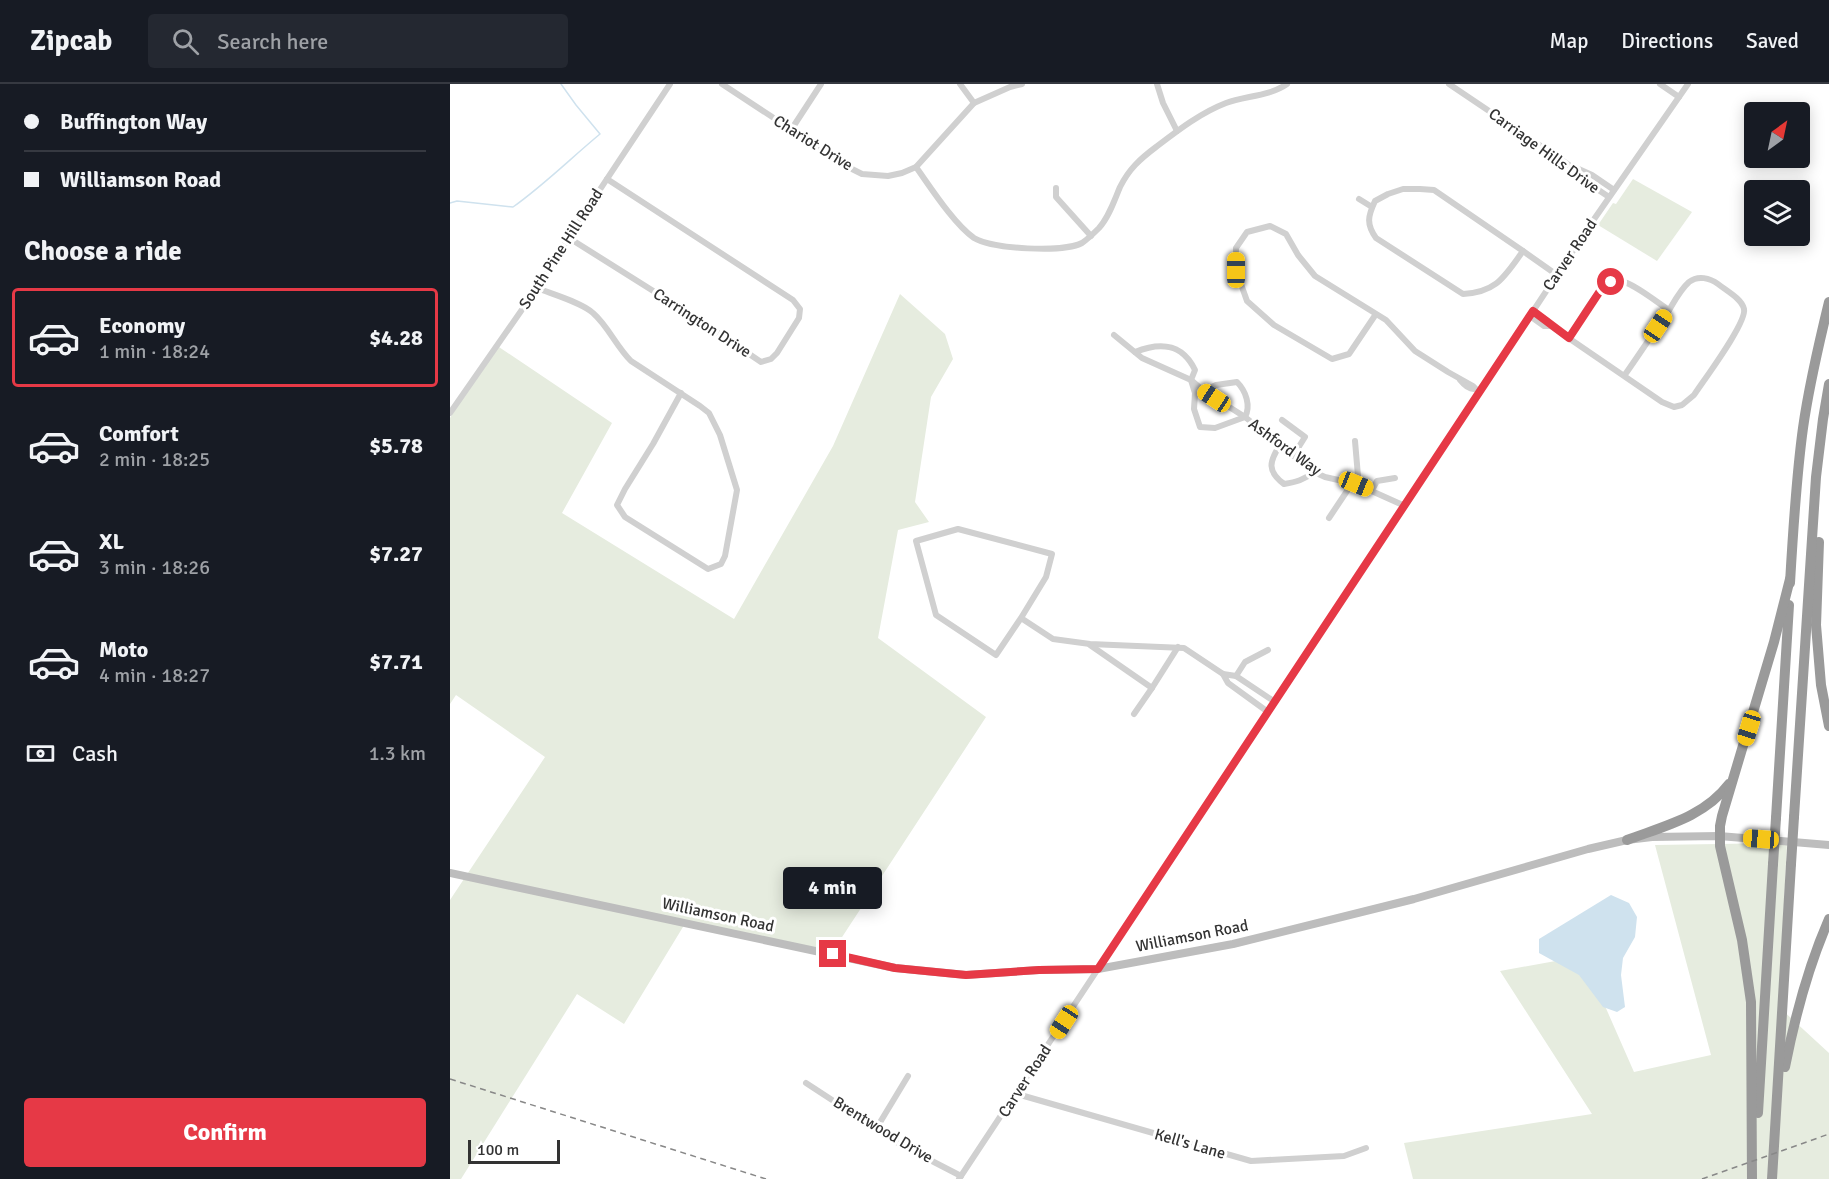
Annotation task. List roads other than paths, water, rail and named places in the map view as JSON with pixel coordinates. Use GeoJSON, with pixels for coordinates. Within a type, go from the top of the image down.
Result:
{"type":"FeatureCollection","features":[{"type":"Feature","properties":{"kind":"highway"},"geometry":{"type":"LineString","coordinates":[[1753,1179],[1796,497],[1804,425],[1816,356],[1829,302]]}},
{"type":"Feature","properties":{"kind":"highway"},"geometry":{"type":"LineString","coordinates":[[1772,1179],[1816,477],[1822,419],[1829,384]]}},
{"type":"Feature","properties":{"kind":"highway"},"geometry":{"type":"LineString","coordinates":[[1816,477],[1819,538],[1816,625],[1821,685],[1829,726]]}},
{"type":"Feature","properties":{"kind":"highway"},"geometry":{"type":"LineString","coordinates":[[1753,1179],[1751,1002],[1742,940],[1721,857],[1719,836],[1790,579]]}},
{"type":"Feature","properties":{"kind":"highway"},"geometry":{"type":"LineString","coordinates":[[1627,840],[1695,814],[1715,801],[1733,779]]}},
{"type":"Feature","properties":{"kind":"highway"},"geometry":{"type":"LineString","coordinates":[[1776,1108],[1795,1016],[1810,967],[1829,919]]}},
{"type":"Feature","properties":{"kind":"main road","name":"Williamson Road"},"geometry":{"type":"LineString","coordinates":[[450,873],[895,968],[966,975],[1098,969],[1233,944],[1414,899],[1627,840],[1652,837],[1719,836],[1829,845]]}},
{"type":"Feature","properties":{"kind":"street","name":"South Pine Hill Road"},"geometry":{"type":"LineString","coordinates":[[450,413],[537,288],[670,84]]}},
{"type":"Feature","properties":{"kind":"street","name":"Chariot Drive"},"geometry":{"type":"LineString","coordinates":[[722,84],[850,168],[862,174],[888,176],[916,167],[974,104],[1010,87],[1022,84]]}},
{"type":"Feature","properties":{"kind":"street"},"geometry":{"type":"LineString","coordinates":[[791,130],[822,84]]}},
{"type":"Feature","properties":{"kind":"street"},"geometry":{"type":"LineString","coordinates":[[960,84],[974,104]]}},
{"type":"Feature","properties":{"kind":"street"},"geometry":{"type":"LineString","coordinates":[[1157,84],[1163,103],[1177,131]]}},
{"type":"Feature","properties":{"kind":"street"},"geometry":{"type":"LineString","coordinates":[[916,167],[962,226],[975,238],[998,245],[1058,249],[1082,243],[1090,236],[1105,220],[1120,186],[1136,163],[1177,131],[1226,103],[1261,94],[1287,84]]}},
{"type":"Feature","properties":{"kind":"street","name":"Carriage Hills Drive"},"geometry":{"type":"LineString","coordinates":[[1449,84],[1569,165],[1585,181],[1609,197]]}},
{"type":"Feature","properties":{"kind":"street"},"geometry":{"type":"LineString","coordinates":[[1660,84],[1679,96]]}},
{"type":"Feature","properties":{"kind":"street","name":"Carver Road"},"geometry":{"type":"LineString","coordinates":[[960,1178],[1405,506],[1477,391],[1688,84]]}},
{"type":"Feature","properties":{"kind":"street"},"geometry":{"type":"LineString","coordinates":[[1569,165],[1592,175],[1614,190]]}},
{"type":"Feature","properties":{"kind":"street","name":"Carrington Drive"},"geometry":{"type":"LineString","coordinates":[[569,238],[761,362],[771,359],[777,353],[799,318],[800,309],[793,300],[607,179]]}},
{"type":"Feature","properties":{"kind":"street"},"geometry":{"type":"LineString","coordinates":[[1056,188],[1056,197],[1090,236]]}},
{"type":"Feature","properties":{"kind":"street"},"geometry":{"type":"LineString","coordinates":[[1522,251],[1508,272],[1490,289],[1463,294],[1376,238],[1368,223],[1375,201],[1388,194],[1403,189],[1434,190],[1557,275]]}},
{"type":"Feature","properties":{"kind":"street"},"geometry":{"type":"LineString","coordinates":[[1359,199],[1372,207]]}},
{"type":"Feature","properties":{"kind":"street"},"geometry":{"type":"LineString","coordinates":[[1376,314],[1349,354],[1332,359],[1274,325],[1247,301],[1236,270],[1236,248],[1247,232],[1270,226],[1286,234],[1298,255],[1315,276],[1386,320],[1415,351],[1473,386],[1477,391]]}},
{"type":"Feature","properties":{"kind":"street"},"geometry":{"type":"LineString","coordinates":[[1531,314],[1544,326],[1551,326],[1569,338],[1624,376],[1662,402],[1674,407],[1682,405],[1694,395],[1733,336],[1744,316],[1744,308],[1739,301],[1713,280],[1702,278],[1689,283],[1624,376]]}},
{"type":"Feature","properties":{"kind":"street"},"geometry":{"type":"LineString","coordinates":[[1569,338],[1602,288],[1611,282],[1620,281],[1629,284],[1669,310]]}},
{"type":"Feature","properties":{"kind":"street"},"geometry":{"type":"LineString","coordinates":[[537,288],[580,304],[592,312],[631,361],[681,393],[708,413],[720,435],[737,490],[725,556],[721,564],[708,569],[625,517],[617,505],[681,393]]}},
{"type":"Feature","properties":{"kind":"street","name":"Ashford Way"},"geometry":{"type":"LineString","coordinates":[[1114,335],[1142,358],[1191,380],[1245,417],[1314,472],[1356,484],[1405,506]]}},
{"type":"Feature","properties":{"kind":"street"},"geometry":{"type":"LineString","coordinates":[[1136,352],[1152,346],[1166,346],[1190,358],[1195,370],[1191,380],[1195,393],[1194,409],[1200,427],[1215,428],[1245,417],[1249,410],[1243,388],[1237,382],[1216,385],[1204,391]]}},
{"type":"Feature","properties":{"kind":"street"},"geometry":{"type":"LineString","coordinates":[[1282,420],[1305,437],[1293,456]]}},
{"type":"Feature","properties":{"kind":"street"},"geometry":{"type":"LineString","coordinates":[[1329,518],[1349,488],[1356,484],[1358,476],[1355,441]]}},
{"type":"Feature","properties":{"kind":"street"},"geometry":{"type":"LineString","coordinates":[[1280,445],[1273,456],[1271,465],[1275,476],[1284,484],[1305,479],[1314,472]]}},
{"type":"Feature","properties":{"kind":"street"},"geometry":{"type":"LineString","coordinates":[[1372,490],[1377,481],[1395,478]]}},
{"type":"Feature","properties":{"kind":"street"},"geometry":{"type":"LineString","coordinates":[[958,529],[1052,554],[1046,577],[1021,618],[996,655],[936,615],[916,542],[958,529]]}},
{"type":"Feature","properties":{"kind":"street"},"geometry":{"type":"LineString","coordinates":[[1021,618],[1053,639],[1090,644],[1184,648],[1223,674],[1236,676],[1275,702]]}},
{"type":"Feature","properties":{"kind":"street"},"geometry":{"type":"LineString","coordinates":[[1090,644],[1152,688]]}},
{"type":"Feature","properties":{"kind":"street"},"geometry":{"type":"LineString","coordinates":[[1134,714],[1178,647]]}},
{"type":"Feature","properties":{"kind":"street"},"geometry":{"type":"LineString","coordinates":[[1236,676],[1245,662],[1268,650]]}},
{"type":"Feature","properties":{"kind":"street"},"geometry":{"type":"LineString","coordinates":[[1223,674],[1228,683],[1268,712]]}},
{"type":"Feature","properties":{"kind":"street"},"geometry":{"type":"LineString","coordinates":[[876,1129],[908,1076]]}},
{"type":"Feature","properties":{"kind":"street","name":"Brentwood Drive"},"geometry":{"type":"LineString","coordinates":[[806,1083],[901,1145],[960,1178]]}},
{"type":"Feature","properties":{"kind":"street","name":"Kell's Lane"},"geometry":{"type":"LineString","coordinates":[[1017,1094],[1251,1161],[1344,1156],[1366,1148]]}},
{"type":"Feature","properties":{"kind":"water"},"geometry":{"type":"Polygon","coordinates":[[[1611,895],[1629,903],[1637,917],[1635,937],[1623,958],[1621,975],[1625,1007],[1617,1012],[1603,1007],[1579,975],[1539,953],[1539,939],[1611,895]]]}},
{"type":"Feature","properties":{"kind":"waterway"},"geometry":{"type":"LineString","coordinates":[[450,203],[457,201],[513,207],[547,181],[600,134],[561,84]]}},
{"type":"Feature","properties":{"kind":"railway"},"geometry":{"type":"LineString","coordinates":[[450,1079],[766,1179]]}},
{"type":"Feature","properties":{"kind":"railway"},"geometry":{"type":"LineString","coordinates":[[1702,1179],[1829,1134]]}}]}
